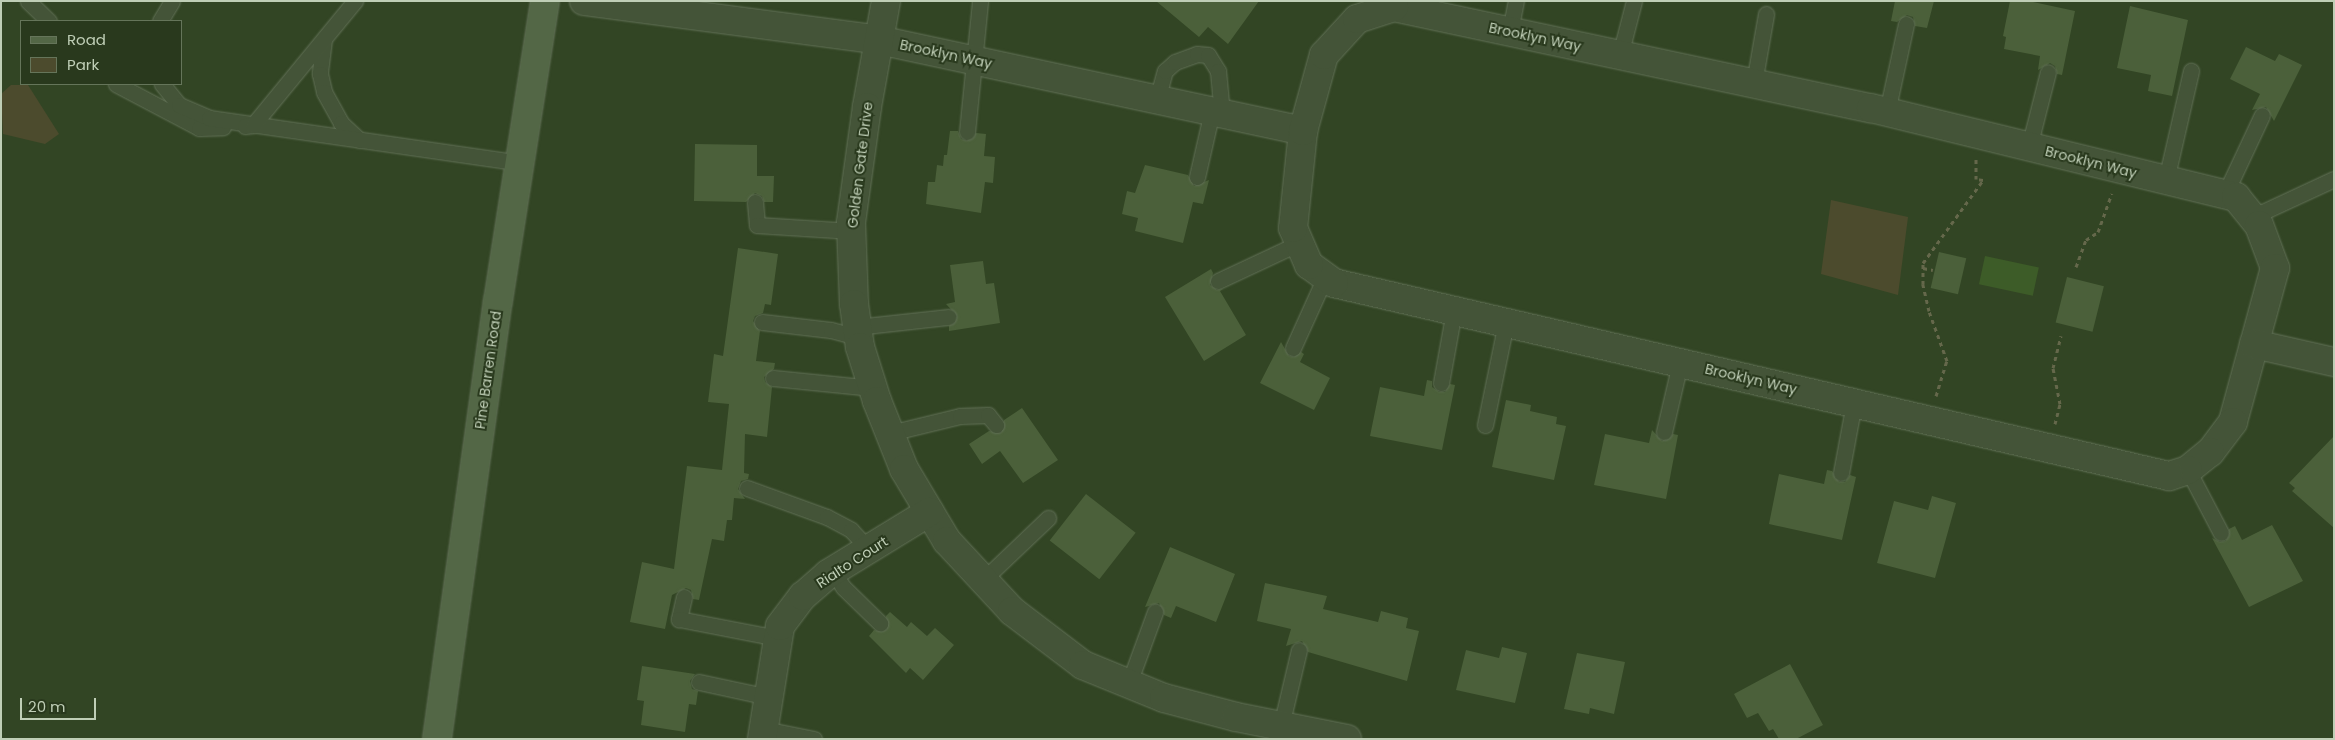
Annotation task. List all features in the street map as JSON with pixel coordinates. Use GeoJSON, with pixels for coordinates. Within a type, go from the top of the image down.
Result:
{"type":"FeatureCollection","features":[{"type":"Feature","properties":{"kind":"main road","name":"Pine Barren Road"},"geometry":{"type":"LineString","coordinates":[[437,739],[498,301],[545,1]]}},
{"type":"Feature","properties":{"kind":"street","name":"Brooklyn Way"},"geometry":{"type":"LineString","coordinates":[[584,1],[879,40],[1303,131]]}},
{"type":"Feature","properties":{"kind":"street","name":"Golden Gate Drive"},"geometry":{"type":"LineString","coordinates":[[886,1],[852,231],[858,332],[873,388],[904,468],[947,541],[1012,611],[1083,665],[1233,728],[1281,726],[1347,739]]}},
{"type":"Feature","properties":{"kind":"street","name":"Brooklyn Way"},"geometry":{"type":"LineString","coordinates":[[1424,7],[1510,31],[1886,112],[2236,197],[2259,224],[2275,268],[2233,422],[2210,452],[2188,470],[2169,476],[1334,283],[1309,265],[1293,228],[1303,131],[1324,55],[1364,9],[1424,7]]}},
{"type":"Feature","properties":{"kind":"street"},"geometry":{"type":"LineString","coordinates":[[2254,344],[2334,362]]}},
{"type":"Feature","properties":{"kind":"street","name":"Rialto Court"},"geometry":{"type":"LineString","coordinates":[[763,734],[780,626],[803,596],[833,572],[929,512]]}},
{"type":"Feature","properties":{"kind":"lane"},"geometry":{"type":"LineString","coordinates":[[28,1],[48,20]]}},
{"type":"Feature","properties":{"kind":"lane"},"geometry":{"type":"LineString","coordinates":[[161,20],[172,1]]}},
{"type":"Feature","properties":{"kind":"lane"},"geometry":{"type":"LineString","coordinates":[[118,85],[199,128],[253,126],[355,1]]}},
{"type":"Feature","properties":{"kind":"lane"},"geometry":{"type":"LineString","coordinates":[[966,132],[980,1]]}},
{"type":"Feature","properties":{"kind":"lane"},"geometry":{"type":"LineString","coordinates":[[1510,31],[1516,1]]}},
{"type":"Feature","properties":{"kind":"lane"},"geometry":{"type":"LineString","coordinates":[[1620,55],[1634,1]]}},
{"type":"Feature","properties":{"kind":"lane"},"geometry":{"type":"LineString","coordinates":[[1754,83],[1766,14]]}},
{"type":"Feature","properties":{"kind":"lane"},"geometry":{"type":"LineString","coordinates":[[1886,112],[1906,24]]}},
{"type":"Feature","properties":{"kind":"lane"},"geometry":{"type":"LineString","coordinates":[[324,39],[320,74],[324,92],[341,123],[359,140]]}},
{"type":"Feature","properties":{"kind":"lane"},"geometry":{"type":"LineString","coordinates":[[1157,100],[1164,71],[1174,62],[1196,54],[1208,55],[1218,71],[1217,112],[1197,178]]}},
{"type":"Feature","properties":{"kind":"lane"},"geometry":{"type":"LineString","coordinates":[[2166,180],[2190,71]]}},
{"type":"Feature","properties":{"kind":"lane"},"geometry":{"type":"LineString","coordinates":[[2029,146],[2048,72]]}},
{"type":"Feature","properties":{"kind":"lane"},"geometry":{"type":"LineString","coordinates":[[163,85],[180,105],[195,114],[253,126],[521,163]]}},
{"type":"Feature","properties":{"kind":"lane"},"geometry":{"type":"LineString","coordinates":[[2225,194],[2262,115]]}},
{"type":"Feature","properties":{"kind":"lane"},"geometry":{"type":"LineString","coordinates":[[2252,217],[2334,179]]}},
{"type":"Feature","properties":{"kind":"lane"},"geometry":{"type":"LineString","coordinates":[[755,202],[757,225],[852,231]]}},
{"type":"Feature","properties":{"kind":"lane"},"geometry":{"type":"LineString","coordinates":[[1218,280],[1299,243]]}},
{"type":"Feature","properties":{"kind":"lane"},"geometry":{"type":"LineString","coordinates":[[1293,348],[1325,277]]}},
{"type":"Feature","properties":{"kind":"lane"},"geometry":{"type":"LineString","coordinates":[[1441,383],[1454,311]]}},
{"type":"Feature","properties":{"kind":"lane"},"geometry":{"type":"LineString","coordinates":[[762,322],[858,332],[948,317]]}},
{"type":"Feature","properties":{"kind":"lane"},"geometry":{"type":"LineString","coordinates":[[1485,425],[1506,323]]}},
{"type":"Feature","properties":{"kind":"lane"},"geometry":{"type":"LineString","coordinates":[[1664,432],[1680,363]]}},
{"type":"Feature","properties":{"kind":"lane"},"geometry":{"type":"LineString","coordinates":[[773,378],[873,388]]}},
{"type":"Feature","properties":{"kind":"lane"},"geometry":{"type":"LineString","coordinates":[[1841,474],[1854,403]]}},
{"type":"Feature","properties":{"kind":"lane"},"geometry":{"type":"LineString","coordinates":[[890,433],[960,416],[988,415],[996,425]]}},
{"type":"Feature","properties":{"kind":"lane"},"geometry":{"type":"LineString","coordinates":[[2188,470],[2221,533]]}},
{"type":"Feature","properties":{"kind":"lane"},"geometry":{"type":"LineString","coordinates":[[747,488],[827,517],[851,530],[869,549]]}},
{"type":"Feature","properties":{"kind":"lane"},"geometry":{"type":"LineString","coordinates":[[982,580],[1048,518]]}},
{"type":"Feature","properties":{"kind":"lane"},"geometry":{"type":"LineString","coordinates":[[833,572],[843,587],[880,623]]}},
{"type":"Feature","properties":{"kind":"lane"},"geometry":{"type":"LineString","coordinates":[[684,597],[679,619],[778,638]]}},
{"type":"Feature","properties":{"kind":"lane"},"geometry":{"type":"LineString","coordinates":[[1129,684],[1155,612]]}},
{"type":"Feature","properties":{"kind":"lane"},"geometry":{"type":"LineString","coordinates":[[1281,726],[1299,650]]}},
{"type":"Feature","properties":{"kind":"lane"},"geometry":{"type":"LineString","coordinates":[[699,682],[769,697]]}},
{"type":"Feature","properties":{"kind":"lane"},"geometry":{"type":"LineString","coordinates":[[763,734],[814,739]]}},
{"type":"Feature","properties":{"kind":"path"},"geometry":{"type":"LineString","coordinates":[[1932,421],[1940,377],[1947,361],[1929,312],[1923,268],[1938,240],[1983,180],[1976,179],[1975,134]]}},
{"type":"Feature","properties":{"kind":"path"},"geometry":{"type":"LineString","coordinates":[[2076,268],[2086,240],[2098,232],[2104,210],[2122,169]]}},
{"type":"Feature","properties":{"kind":"path"},"geometry":{"type":"LineString","coordinates":[[1923,268],[1933,270]]}},
{"type":"Feature","properties":{"kind":"path"},"geometry":{"type":"LineString","coordinates":[[2047,448],[2060,404],[2053,368],[2061,336]]}},
{"type":"Feature","properties":{"kind":"green space"},"geometry":{"type":"Polygon","coordinates":[[[11,85],[28,85],[59,134],[45,144],[3,134],[1,94],[11,85]]]}},
{"type":"Feature","properties":{"kind":"green space"},"geometry":{"type":"Polygon","coordinates":[[[1831,200],[1908,217],[1898,295],[1821,274],[1831,200]]]}},
{"type":"Feature","properties":{"kind":"shaded area"},"geometry":{"type":"Polygon","coordinates":[[[1985,256],[2039,267],[2033,296],[1979,284],[1985,256]]]}},
{"type":"Feature","properties":{"kind":"building"},"geometry":{"type":"Polygon","coordinates":[[[1156,1],[1259,1],[1228,44],[1208,27],[1199,37],[1156,1]]]}},
{"type":"Feature","properties":{"kind":"building"},"geometry":{"type":"Polygon","coordinates":[[[1895,1],[1934,1],[1927,28],[1915,26],[1913,17],[1907,15],[1897,22],[1891,21],[1895,1]]]}},
{"type":"Feature","properties":{"kind":"building"},"geometry":{"type":"Polygon","coordinates":[[[2010,1],[2028,1],[2075,11],[2062,75],[2057,74],[2055,66],[2050,63],[2038,70],[2040,56],[2004,49],[2006,37],[2003,36],[2010,1]]]}},
{"type":"Feature","properties":{"kind":"building"},"geometry":{"type":"Polygon","coordinates":[[[2130,6],[2188,20],[2172,96],[2148,91],[2151,75],[2117,68],[2130,6]]]}},
{"type":"Feature","properties":{"kind":"building"},"geometry":{"type":"Polygon","coordinates":[[[2246,47],[2275,61],[2279,54],[2302,65],[2274,121],[2266,107],[2252,110],[2260,94],[2230,79],[2246,47]]]}},
{"type":"Feature","properties":{"kind":"building"},"geometry":{"type":"Polygon","coordinates":[[[950,131],[958,131],[961,139],[967,141],[976,133],[986,134],[984,156],[995,157],[993,183],[985,182],[981,213],[926,204],[928,182],[935,182],[937,165],[943,166],[944,155],[947,155],[950,131]]]}},
{"type":"Feature","properties":{"kind":"building"},"geometry":{"type":"Polygon","coordinates":[[[695,144],[757,145],[757,176],[774,176],[773,202],[764,202],[762,196],[755,193],[746,202],[694,201],[695,144]]]}},
{"type":"Feature","properties":{"kind":"building"},"geometry":{"type":"Polygon","coordinates":[[[1145,165],[1188,175],[1194,186],[1209,180],[1203,204],[1193,202],[1183,243],[1135,231],[1138,218],[1122,214],[1127,191],[1135,193],[1145,165]]]}},
{"type":"Feature","properties":{"kind":"building"},"geometry":{"type":"Polygon","coordinates":[[[738,248],[778,254],[771,305],[765,304],[763,313],[755,316],[753,321],[760,331],[756,361],[775,363],[774,369],[764,377],[765,382],[772,387],[767,437],[745,434],[744,473],[749,474],[748,479],[741,481],[738,489],[745,499],[734,498],[732,520],[727,520],[724,541],[712,539],[699,600],[693,599],[691,590],[686,588],[672,595],[665,629],[630,622],[642,562],[674,569],[687,466],[722,470],[729,404],[708,402],[714,354],[723,356],[738,248]]]}},
{"type":"Feature","properties":{"kind":"building"},"geometry":{"type":"Polygon","coordinates":[[[1939,252],[1966,258],[1958,294],[1931,288],[1939,252]]]}},
{"type":"Feature","properties":{"kind":"building"},"geometry":{"type":"Polygon","coordinates":[[[983,261],[986,284],[994,283],[1000,323],[949,331],[949,326],[957,316],[946,304],[955,302],[950,265],[983,261]]]}},
{"type":"Feature","properties":{"kind":"building"},"geometry":{"type":"Polygon","coordinates":[[[1211,269],[1213,273],[1210,285],[1217,290],[1223,289],[1220,291],[1246,335],[1204,361],[1165,297],[1211,269]]]}},
{"type":"Feature","properties":{"kind":"building"},"geometry":{"type":"Polygon","coordinates":[[[2067,277],[2104,286],[2093,332],[2056,323],[2067,277]]]}},
{"type":"Feature","properties":{"kind":"building"},"geometry":{"type":"Polygon","coordinates":[[[1281,342],[1289,356],[1294,357],[1301,352],[1304,354],[1300,362],[1330,378],[1314,410],[1260,383],[1281,342]]]}},
{"type":"Feature","properties":{"kind":"building"},"geometry":{"type":"Polygon","coordinates":[[[1427,380],[1432,381],[1432,387],[1439,392],[1445,392],[1450,384],[1455,385],[1442,450],[1370,436],[1380,387],[1424,396],[1427,380]]]}},
{"type":"Feature","properties":{"kind":"building"},"geometry":{"type":"Polygon","coordinates":[[[1506,400],[1531,405],[1530,411],[1557,417],[1556,424],[1566,426],[1554,480],[1492,467],[1506,400]]]}},
{"type":"Feature","properties":{"kind":"building"},"geometry":{"type":"Polygon","coordinates":[[[1022,408],[1058,460],[1023,483],[1000,451],[982,464],[969,444],[989,431],[1001,433],[1004,420],[1022,408]]]}},
{"type":"Feature","properties":{"kind":"building"},"geometry":{"type":"Polygon","coordinates":[[[1652,430],[1662,441],[1673,434],[1678,435],[1666,499],[1594,485],[1605,434],[1649,443],[1652,430]]]}},
{"type":"Feature","properties":{"kind":"building"},"geometry":{"type":"Polygon","coordinates":[[[2334,436],[2334,528],[2292,491],[2295,488],[2289,483],[2334,436]]]}},
{"type":"Feature","properties":{"kind":"building"},"geometry":{"type":"Polygon","coordinates":[[[1827,470],[1832,471],[1839,482],[1845,482],[1850,475],[1856,477],[1842,540],[1769,524],[1779,474],[1824,484],[1827,470]]]}},
{"type":"Feature","properties":{"kind":"building"},"geometry":{"type":"Polygon","coordinates":[[[1086,494],[1136,533],[1099,579],[1050,540],[1086,494]]]}},
{"type":"Feature","properties":{"kind":"building"},"geometry":{"type":"Polygon","coordinates":[[[1932,496],[1956,503],[1935,578],[1877,563],[1894,501],[1928,510],[1932,496]]]}},
{"type":"Feature","properties":{"kind":"building"},"geometry":{"type":"Polygon","coordinates":[[[2272,525],[2303,581],[2249,607],[2212,538],[2220,542],[2226,541],[2229,529],[2235,526],[2242,540],[2272,525]]]}},
{"type":"Feature","properties":{"kind":"building"},"geometry":{"type":"Polygon","coordinates":[[[1170,547],[1235,574],[1216,622],[1176,606],[1171,618],[1164,615],[1159,603],[1145,607],[1170,547]]]}},
{"type":"Feature","properties":{"kind":"building"},"geometry":{"type":"Polygon","coordinates":[[[1265,583],[1327,596],[1323,609],[1378,622],[1381,611],[1408,618],[1406,628],[1419,631],[1407,681],[1308,652],[1302,641],[1286,646],[1291,629],[1257,621],[1265,583]]]}},
{"type":"Feature","properties":{"kind":"building"},"geometry":{"type":"Polygon","coordinates":[[[890,612],[907,627],[911,622],[927,636],[935,628],[954,645],[923,680],[910,668],[906,673],[869,636],[874,630],[882,632],[887,629],[886,616],[890,612]]]}},
{"type":"Feature","properties":{"kind":"building"},"geometry":{"type":"Polygon","coordinates":[[[1502,647],[1527,653],[1515,703],[1456,690],[1466,650],[1499,658],[1502,647]]]}},
{"type":"Feature","properties":{"kind":"building"},"geometry":{"type":"Polygon","coordinates":[[[1577,653],[1625,662],[1614,714],[1590,708],[1589,714],[1564,709],[1577,653]]]}},
{"type":"Feature","properties":{"kind":"building"},"geometry":{"type":"Polygon","coordinates":[[[1790,664],[1823,725],[1796,739],[1779,739],[1773,729],[1769,731],[1758,713],[1747,718],[1734,694],[1790,664]]]}},
{"type":"Feature","properties":{"kind":"building"},"geometry":{"type":"Polygon","coordinates":[[[642,666],[695,674],[690,681],[692,689],[698,691],[696,705],[689,704],[685,732],[641,725],[644,701],[637,700],[642,666]]]}}]}
